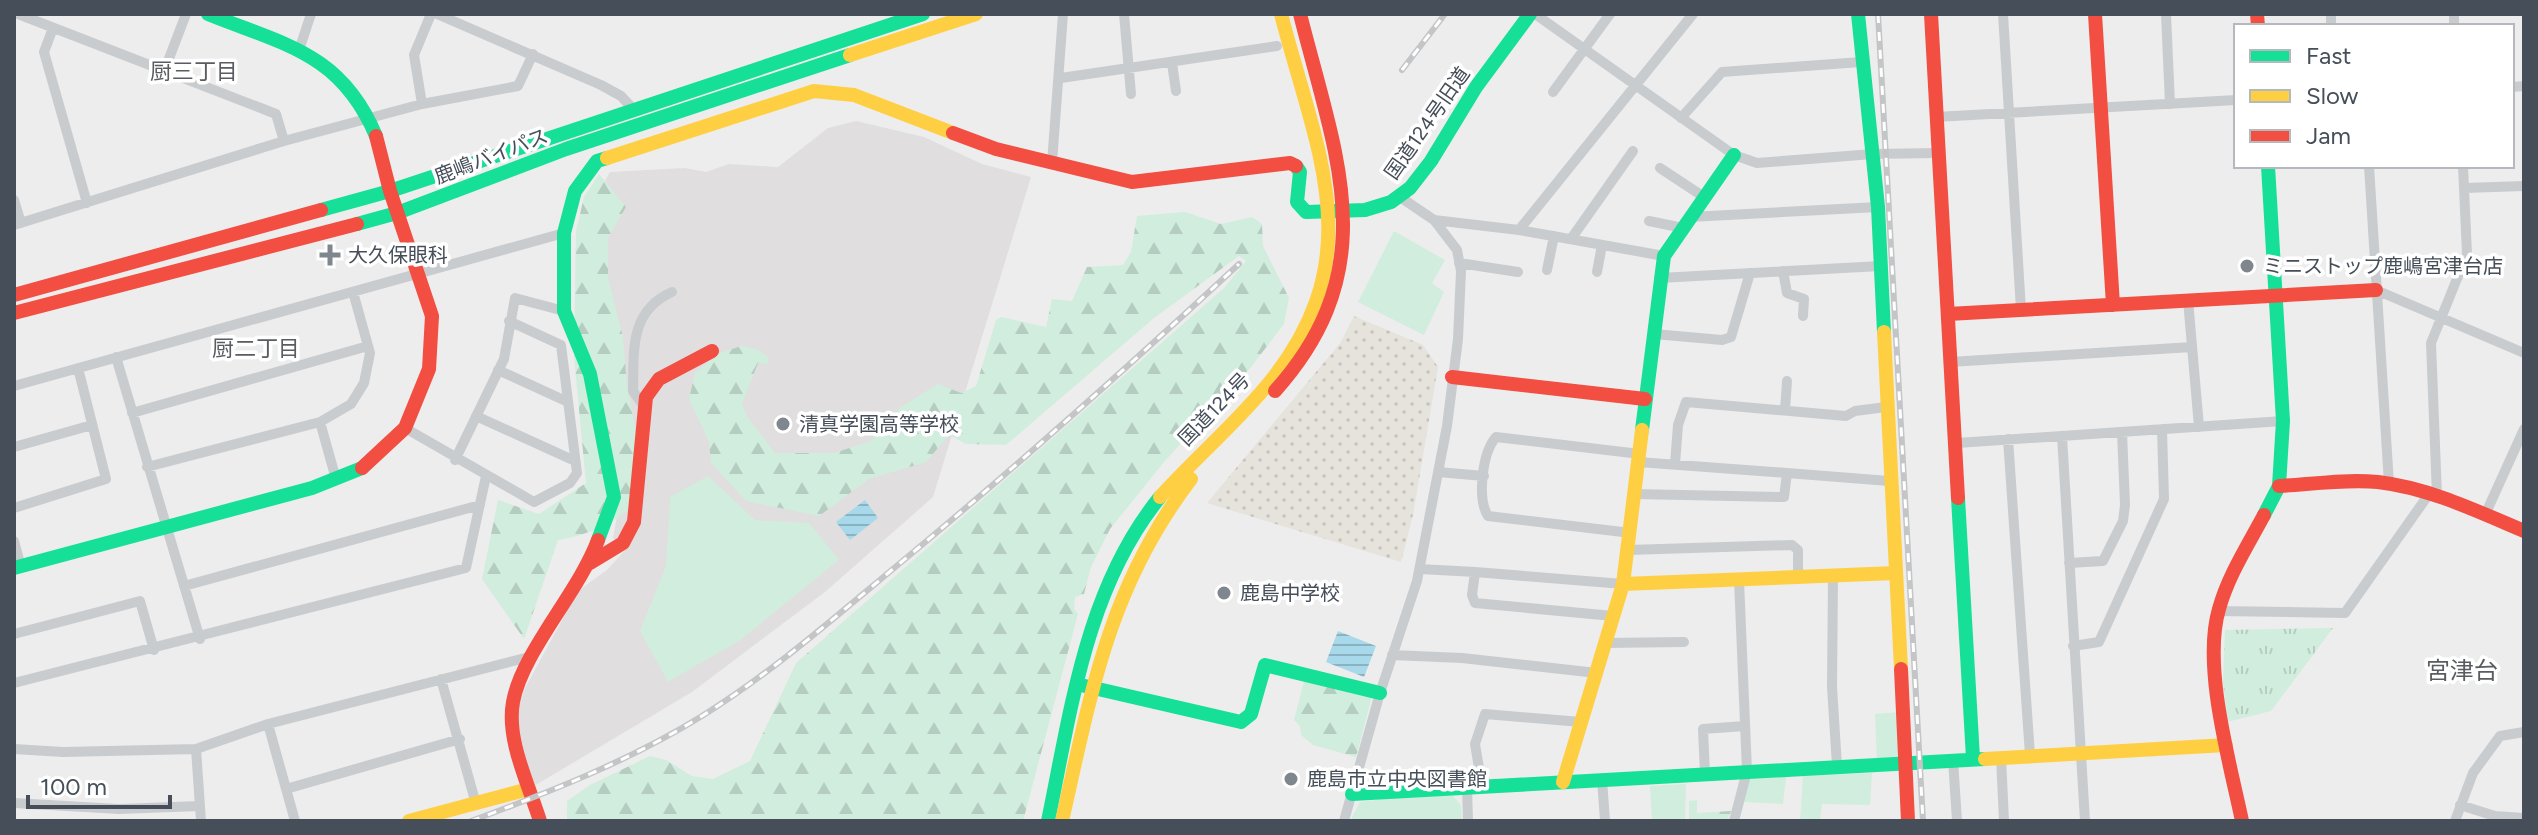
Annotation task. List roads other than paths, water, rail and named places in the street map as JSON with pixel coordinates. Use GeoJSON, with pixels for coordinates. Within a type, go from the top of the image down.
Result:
{"type":"FeatureCollection","features":[{"type":"Feature","properties":{"kind":"main road"},"geometry":{"type":"LineString","coordinates":[[17,568],[336,479],[364,467],[405,428],[429,369],[432,316],[369,119],[342,79],[299,50],[243,20],[208,14]]}},
{"type":"Feature","properties":{"kind":"main road","name":"鹿嶋バイパス"},"geometry":{"type":"LineString","coordinates":[[14,293],[390,191],[923,14]]}},
{"type":"Feature","properties":{"kind":"main road","name":"鹿嶋バイパス"},"geometry":{"type":"LineString","coordinates":[[14,313],[152,280],[397,213],[566,149],[976,14]]}},
{"type":"Feature","properties":{"kind":"main road","name":"国道124号"},"geometry":{"type":"LineString","coordinates":[[1281,14],[1336,213]]}},
{"type":"Feature","properties":{"kind":"main road","name":"国道124号"},"geometry":{"type":"LineString","coordinates":[[1062,821],[1104,597],[1140,524],[1165,490],[1275,374],[1300,339],[1326,273],[1336,213],[1336,168],[1300,14]]}},
{"type":"Feature","properties":{"kind":"main road","name":"国道124号旧道"},"geometry":{"type":"LineString","coordinates":[[1336,213],[1381,206],[1400,197],[1416,181],[1477,86],[1533,14]]}},
{"type":"Feature","properties":{"kind":"main road"},"geometry":{"type":"LineString","coordinates":[[1858,14],[1878,207],[1908,821]]}},
{"type":"Feature","properties":{"kind":"main road"},"geometry":{"type":"LineString","coordinates":[[1931,14],[1973,758]]}},
{"type":"Feature","properties":{"kind":"main road"},"geometry":{"type":"LineString","coordinates":[[2095,14],[2113,305]]}},
{"type":"Feature","properties":{"kind":"main road"},"geometry":{"type":"LineString","coordinates":[[540,821],[511,720],[513,702],[533,656],[590,563],[614,497],[590,374],[564,311],[564,233],[575,191],[597,161],[814,91],[854,95],[996,149],[1132,182],[1290,163],[1300,167],[1302,180],[1297,189],[1297,204],[1301,209],[1313,214],[1336,213]]}},
{"type":"Feature","properties":{"kind":"main road"},"geometry":{"type":"LineString","coordinates":[[1563,782],[1623,584],[1664,256],[1734,155]]}},
{"type":"Feature","properties":{"kind":"main road"},"geometry":{"type":"LineString","coordinates":[[2242,821],[2215,674],[2218,611],[2229,582],[2279,486],[2283,421],[2268,168]]}},
{"type":"Feature","properties":{"kind":"main road"},"geometry":{"type":"LineString","coordinates":[[14,322],[152,280]]}},
{"type":"Feature","properties":{"kind":"main road"},"geometry":{"type":"LineString","coordinates":[[1948,314],[2376,290]]}},
{"type":"Feature","properties":{"kind":"main road"},"geometry":{"type":"LineString","coordinates":[[590,563],[626,541],[634,522],[643,451],[643,405],[651,386],[663,375],[688,366],[712,351]]}},
{"type":"Feature","properties":{"kind":"main road"},"geometry":{"type":"LineString","coordinates":[[1452,377],[1645,399]]}},
{"type":"Feature","properties":{"kind":"main road"},"geometry":{"type":"LineString","coordinates":[[2279,486],[2351,481],[2389,484],[2433,495],[2524,531]]}},
{"type":"Feature","properties":{"kind":"main road"},"geometry":{"type":"LineString","coordinates":[[1623,584],[1895,573]]}},
{"type":"Feature","properties":{"kind":"main road"},"geometry":{"type":"LineString","coordinates":[[1086,686],[1241,722],[1251,714],[1265,665],[1380,693]]}},
{"type":"Feature","properties":{"kind":"main road","name":"国道124号"},"geometry":{"type":"LineString","coordinates":[[1048,821],[1086,686]]}},
{"type":"Feature","properties":{"kind":"main road"},"geometry":{"type":"LineString","coordinates":[[1352,794],[2226,745]]}},
{"type":"Feature","properties":{"kind":"main road"},"geometry":{"type":"LineString","coordinates":[[409,821],[529,789]]}},
{"type":"Feature","properties":{"kind":"street"},"geometry":{"type":"LineString","coordinates":[[18,14],[276,114],[284,141]]}},
{"type":"Feature","properties":{"kind":"street"},"geometry":{"type":"LineString","coordinates":[[165,69],[186,14]]}},
{"type":"Feature","properties":{"kind":"street"},"geometry":{"type":"LineString","coordinates":[[299,50],[311,14]]}},
{"type":"Feature","properties":{"kind":"street"},"geometry":{"type":"LineString","coordinates":[[422,104],[414,55],[434,14],[601,85],[621,96],[635,112]]}},
{"type":"Feature","properties":{"kind":"street"},"geometry":{"type":"LineString","coordinates":[[464,28],[468,14]]}},
{"type":"Feature","properties":{"kind":"street"},"geometry":{"type":"LineString","coordinates":[[1052,163],[1063,14]]}},
{"type":"Feature","properties":{"kind":"street"},"geometry":{"type":"LineString","coordinates":[[1124,14],[1131,94]]}},
{"type":"Feature","properties":{"kind":"street"},"geometry":{"type":"LineString","coordinates":[[1533,14],[1734,155],[1757,163],[1873,154],[1938,153]]}},
{"type":"Feature","properties":{"kind":"street"},"geometry":{"type":"LineString","coordinates":[[1553,92],[1610,14]]}},
{"type":"Feature","properties":{"kind":"street"},"geometry":{"type":"LineString","coordinates":[[1519,230],[1693,14]]}},
{"type":"Feature","properties":{"kind":"street"},"geometry":{"type":"LineString","coordinates":[[2003,14],[2021,310]]}},
{"type":"Feature","properties":{"kind":"street"},"geometry":{"type":"LineString","coordinates":[[2166,14],[2170,104]]}},
{"type":"Feature","properties":{"kind":"street"},"geometry":{"type":"LineString","coordinates":[[53,28],[44,52],[87,203]]}},
{"type":"Feature","properties":{"kind":"street"},"geometry":{"type":"LineString","coordinates":[[1061,78],[1277,46]]}},
{"type":"Feature","properties":{"kind":"street"},"geometry":{"type":"LineString","coordinates":[[14,200],[18,224],[284,141],[422,104],[518,86],[533,54]]}},
{"type":"Feature","properties":{"kind":"street"},"geometry":{"type":"LineString","coordinates":[[1681,118],[1722,72],[1861,62]]}},
{"type":"Feature","properties":{"kind":"street"},"geometry":{"type":"LineString","coordinates":[[1172,63],[1176,91]]}},
{"type":"Feature","properties":{"kind":"street"},"geometry":{"type":"LineString","coordinates":[[1936,117],[2234,100]]}},
{"type":"Feature","properties":{"kind":"street"},"geometry":{"type":"LineString","coordinates":[[1571,239],[1633,151]]}},
{"type":"Feature","properties":{"kind":"street"},"geometry":{"type":"LineString","coordinates":[[1660,168],[1704,197]]}},
{"type":"Feature","properties":{"kind":"street"},"geometry":{"type":"LineString","coordinates":[[2369,168],[2389,484]]}},
{"type":"Feature","properties":{"kind":"street"},"geometry":{"type":"LineString","coordinates":[[2218,611],[2345,613],[2433,495],[2431,343],[2467,254],[2463,168]]}},
{"type":"Feature","properties":{"kind":"street"},"geometry":{"type":"LineString","coordinates":[[2465,188],[2524,186]]}},
{"type":"Feature","properties":{"kind":"street"},"geometry":{"type":"LineString","coordinates":[[1344,821],[1380,693],[1420,569],[1458,339],[1459,263],[1454,245],[1434,220],[1400,197]]}},
{"type":"Feature","properties":{"kind":"street"},"geometry":{"type":"LineString","coordinates":[[1649,221],[1686,222],[1878,207]]}},
{"type":"Feature","properties":{"kind":"street"},"geometry":{"type":"LineString","coordinates":[[1434,220],[1519,230],[1664,256]]}},
{"type":"Feature","properties":{"kind":"street"},"geometry":{"type":"LineString","coordinates":[[14,386],[564,233]]}},
{"type":"Feature","properties":{"kind":"street"},"geometry":{"type":"LineString","coordinates":[[1547,270],[1554,236]]}},
{"type":"Feature","properties":{"kind":"street"},"geometry":{"type":"LineString","coordinates":[[1597,272],[1602,245]]}},
{"type":"Feature","properties":{"kind":"street"},"geometry":{"type":"LineString","coordinates":[[1459,263],[1518,272]]}},
{"type":"Feature","properties":{"kind":"street"},"geometry":{"type":"LineString","coordinates":[[1659,278],[1881,266]]}},
{"type":"Feature","properties":{"kind":"street"},"geometry":{"type":"LineString","coordinates":[[1783,271],[1787,293],[1804,299],[1803,316]]}},
{"type":"Feature","properties":{"kind":"street"},"geometry":{"type":"LineString","coordinates":[[1654,334],[1722,340],[1731,337],[1750,273]]}},
{"type":"Feature","properties":{"kind":"street"},"geometry":{"type":"LineString","coordinates":[[2376,290],[2524,353]]}},
{"type":"Feature","properties":{"kind":"street"},"geometry":{"type":"LineString","coordinates":[[147,467],[320,422],[351,404],[364,383],[368,346],[353,292]]}},
{"type":"Feature","properties":{"kind":"street"},"geometry":{"type":"LineString","coordinates":[[643,405],[633,391],[637,331],[655,300],[672,292]]}},
{"type":"Feature","properties":{"kind":"street"},"geometry":{"type":"LineString","coordinates":[[455,460],[504,359],[515,298],[564,311]]}},
{"type":"Feature","properties":{"kind":"street"},"geometry":{"type":"LineString","coordinates":[[2188,300],[2199,427]]}},
{"type":"Feature","properties":{"kind":"street"},"geometry":{"type":"LineString","coordinates":[[405,428],[455,460],[534,502],[570,483],[577,473],[561,345],[509,321]]}},
{"type":"Feature","properties":{"kind":"street"},"geometry":{"type":"LineString","coordinates":[[132,413],[368,346]]}},
{"type":"Feature","properties":{"kind":"street"},"geometry":{"type":"LineString","coordinates":[[1950,362],[2192,347]]}},
{"type":"Feature","properties":{"kind":"street"},"geometry":{"type":"LineString","coordinates":[[116,357],[200,639]]}},
{"type":"Feature","properties":{"kind":"street"},"geometry":{"type":"LineString","coordinates":[[14,508],[106,479],[78,368]]}},
{"type":"Feature","properties":{"kind":"street"},"geometry":{"type":"LineString","coordinates":[[498,370],[568,402]]}},
{"type":"Feature","properties":{"kind":"street"},"geometry":{"type":"LineString","coordinates":[[1785,410],[1787,381]]}},
{"type":"Feature","properties":{"kind":"street"},"geometry":{"type":"LineString","coordinates":[[1675,464],[1678,425],[1686,402],[1846,416],[1855,411],[1886,407]]}},
{"type":"Feature","properties":{"kind":"street"},"geometry":{"type":"LineString","coordinates":[[476,416],[575,461]]}},
{"type":"Feature","properties":{"kind":"street"},"geometry":{"type":"LineString","coordinates":[[1957,443],[2283,421]]}},
{"type":"Feature","properties":{"kind":"street"},"geometry":{"type":"LineString","coordinates":[[320,422],[336,479]]}},
{"type":"Feature","properties":{"kind":"street"},"geometry":{"type":"LineString","coordinates":[[14,447],[92,425]]}},
{"type":"Feature","properties":{"kind":"street"},"geometry":{"type":"LineString","coordinates":[[2073,646],[2099,642],[2164,499],[2162,429]]}},
{"type":"Feature","properties":{"kind":"street"},"geometry":{"type":"LineString","coordinates":[[2485,515],[2524,429]]}},
{"type":"Feature","properties":{"kind":"street"},"geometry":{"type":"LineString","coordinates":[[2069,563],[2103,561],[2123,521],[2122,432]]}},
{"type":"Feature","properties":{"kind":"street"},"geometry":{"type":"LineString","coordinates":[[2062,436],[2085,821]]}},
{"type":"Feature","properties":{"kind":"street"},"geometry":{"type":"LineString","coordinates":[[1631,533],[1488,516],[1482,507],[1489,445],[1496,437],[1675,464],[1889,481]]}},
{"type":"Feature","properties":{"kind":"street"},"geometry":{"type":"LineString","coordinates":[[2008,439],[2030,755]]}},
{"type":"Feature","properties":{"kind":"street"},"geometry":{"type":"LineString","coordinates":[[1438,472],[1484,476]]}},
{"type":"Feature","properties":{"kind":"street"},"geometry":{"type":"LineString","coordinates":[[1634,494],[1784,497],[1787,473]]}},
{"type":"Feature","properties":{"kind":"street"},"geometry":{"type":"LineString","coordinates":[[14,683],[200,639],[466,568],[486,476]]}},
{"type":"Feature","properties":{"kind":"street"},"geometry":{"type":"LineString","coordinates":[[184,586],[480,505]]}},
{"type":"Feature","properties":{"kind":"street"},"geometry":{"type":"LineString","coordinates":[[14,541],[17,568]]}},
{"type":"Feature","properties":{"kind":"street"},"geometry":{"type":"LineString","coordinates":[[1628,550],[1792,545],[1798,550],[1798,577]]}},
{"type":"Feature","properties":{"kind":"street"},"geometry":{"type":"LineString","coordinates":[[1420,569],[1623,584]]}},
{"type":"Feature","properties":{"kind":"street"},"geometry":{"type":"LineString","coordinates":[[1475,572],[1472,595],[1475,603],[1613,616]]}},
{"type":"Feature","properties":{"kind":"street"},"geometry":{"type":"LineString","coordinates":[[1833,576],[1832,687],[1837,766]]}},
{"type":"Feature","properties":{"kind":"street"},"geometry":{"type":"LineString","coordinates":[[1734,821],[1747,771],[1739,580]]}},
{"type":"Feature","properties":{"kind":"street"},"geometry":{"type":"LineString","coordinates":[[14,634],[140,601],[154,650]]}},
{"type":"Feature","properties":{"kind":"street"},"geometry":{"type":"LineString","coordinates":[[1605,643],[1684,642]]}},
{"type":"Feature","properties":{"kind":"street"},"geometry":{"type":"LineString","coordinates":[[1392,655],[1597,673]]}},
{"type":"Feature","properties":{"kind":"street"},"geometry":{"type":"LineString","coordinates":[[14,749],[63,752],[196,749],[268,724],[533,656]]}},
{"type":"Feature","properties":{"kind":"street"},"geometry":{"type":"LineString","coordinates":[[441,679],[476,804]]}},
{"type":"Feature","properties":{"kind":"street"},"geometry":{"type":"LineString","coordinates":[[1468,821],[1474,787],[1475,744],[1485,714],[1581,722]]}},
{"type":"Feature","properties":{"kind":"street"},"geometry":{"type":"LineString","coordinates":[[268,724],[295,821]]}},
{"type":"Feature","properties":{"kind":"street"},"geometry":{"type":"LineString","coordinates":[[1705,774],[1703,729],[1745,726]]}},
{"type":"Feature","properties":{"kind":"street"},"geometry":{"type":"LineString","coordinates":[[2455,821],[2473,773],[2500,736],[2524,732]]}},
{"type":"Feature","properties":{"kind":"street"},"geometry":{"type":"LineString","coordinates":[[286,789],[460,739]]}},
{"type":"Feature","properties":{"kind":"street"},"geometry":{"type":"LineString","coordinates":[[196,749],[201,821]]}},
{"type":"Feature","properties":{"kind":"street"},"geometry":{"type":"LineString","coordinates":[[2001,757],[2004,821]]}},
{"type":"Feature","properties":{"kind":"street"},"geometry":{"type":"LineString","coordinates":[[1953,760],[1957,821]]}},
{"type":"Feature","properties":{"kind":"street"},"geometry":{"type":"LineString","coordinates":[[1602,779],[1605,821]]}},
{"type":"Feature","properties":{"kind":"street"},"geometry":{"type":"LineString","coordinates":[[14,803],[119,809],[200,806]]}},
{"type":"Feature","properties":{"kind":"street"},"geometry":{"type":"LineString","coordinates":[[2460,805],[2495,816],[2524,818]]}},
{"type":"Feature","properties":{"kind":"water"},"geometry":{"type":"Polygon","coordinates":[[[865,500],[878,518],[850,540],[836,522],[865,500]]]}},
{"type":"Feature","properties":{"kind":"water"},"geometry":{"type":"Polygon","coordinates":[[[1338,631],[1376,646],[1364,677],[1326,662],[1338,631]]]}},
{"type":"Feature","properties":{"kind":"railway"},"geometry":{"type":"LineString","coordinates":[[1402,70],[1445,14]]}},
{"type":"Feature","properties":{"kind":"railway"},"geometry":{"type":"LineString","coordinates":[[1878,14],[1923,821]]}},
{"type":"Feature","properties":{"kind":"railway"},"geometry":{"type":"LineString","coordinates":[[471,821],[560,787],[647,747],[702,716],[779,663],[985,491],[1239,264]]}},
{"type":"Feature","properties":{"kind":"place","name":"大久保眼科"},"geometry":{"type":"Point","coordinates":[330,255]}},
{"type":"Feature","properties":{"kind":"place","name":"ミニストップ鹿嶋宮津台店"},"geometry":{"type":"Point","coordinates":[2247,266]}},
{"type":"Feature","properties":{"kind":"place","name":"清真学園高等学校"},"geometry":{"type":"Point","coordinates":[783,424]}},
{"type":"Feature","properties":{"kind":"place","name":"鹿島中学校"},"geometry":{"type":"Point","coordinates":[1224,593]}},
{"type":"Feature","properties":{"kind":"place","name":"鹿島市立中央図書館"},"geometry":{"type":"Point","coordinates":[1291,779]}},
{"type":"Feature","properties":{"kind":"district","name":"厨三丁目"},"geometry":{"type":"Point","coordinates":[194,71]}},
{"type":"Feature","properties":{"kind":"district","name":"厨二丁目"},"geometry":{"type":"Point","coordinates":[256,348]}},
{"type":"Feature","properties":{"kind":"district","name":"宮津台"},"geometry":{"type":"Point","coordinates":[2462,670]}}]}
